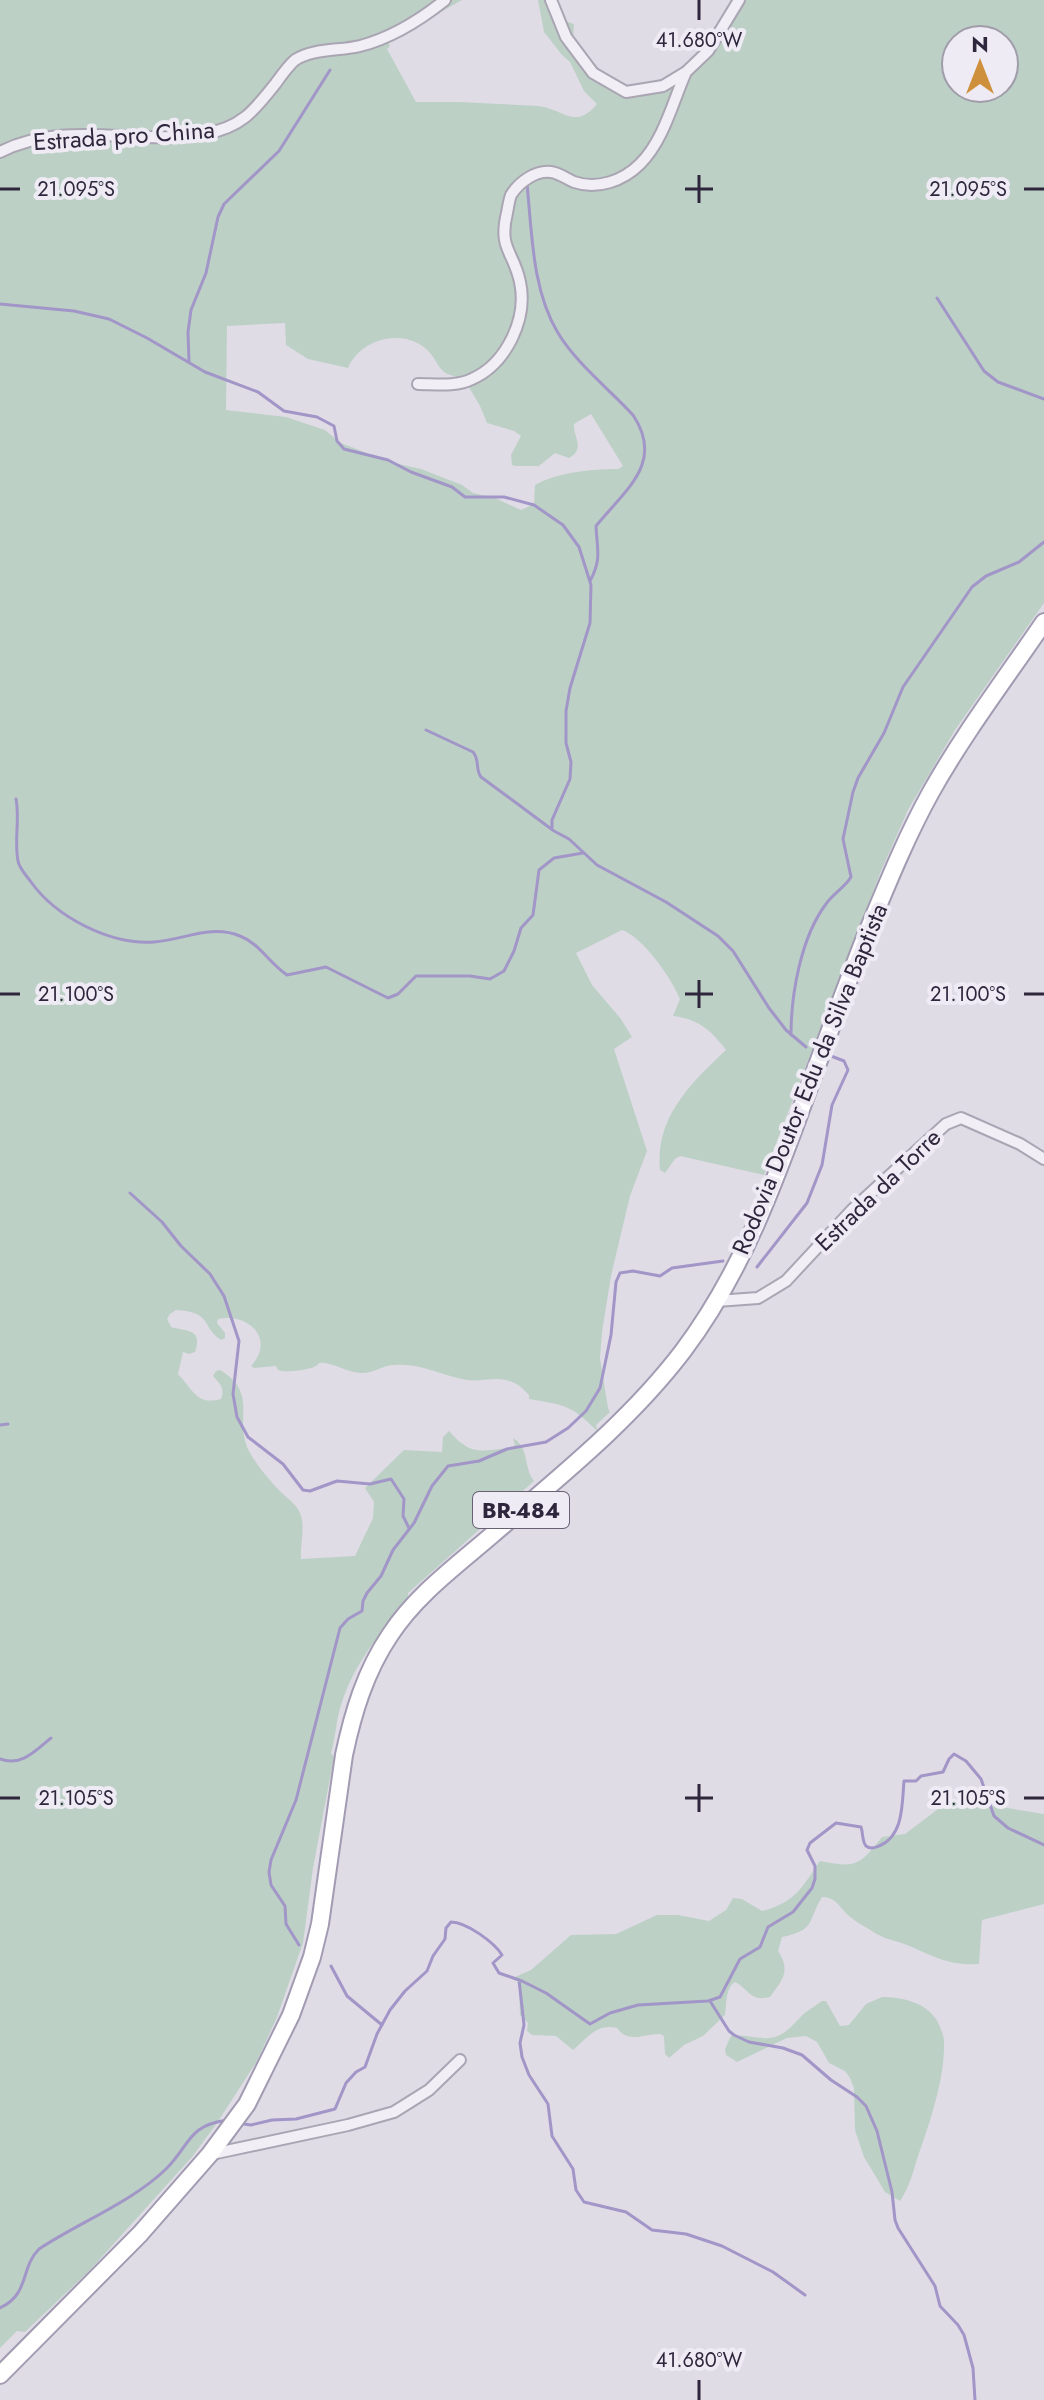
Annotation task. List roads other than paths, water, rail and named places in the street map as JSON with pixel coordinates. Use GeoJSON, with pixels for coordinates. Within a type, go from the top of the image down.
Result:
{"type":"FeatureCollection","features":[{"type":"Feature","properties":{"kind":"main road","name":"Rodovia Doutor Edu da Silva Baptista"},"geometry":{"type":"LineString","coordinates":[[0,2375],[140,2234],[236,2121],[291,2015],[312,1957],[320,1924],[347,1742],[368,1673],[392,1632],[428,1591],[614,1429],[681,1353],[717,1301],[764,1209],[867,933],[914,826],[964,739],[1044,622]]}},
{"type":"Feature","properties":{"kind":"street","name":"Estrada pro China"},"geometry":{"type":"LineString","coordinates":[[0,152],[12,146],[55,137],[96,133],[203,135],[225,129],[241,122],[259,106],[294,61],[307,55],[377,42],[445,0]]}},
{"type":"Feature","properties":{"kind":"street"},"geometry":{"type":"LineString","coordinates":[[551,0],[566,37],[593,73],[626,92],[663,86],[686,72],[708,51],[739,0]]}},
{"type":"Feature","properties":{"kind":"street"},"geometry":{"type":"LineString","coordinates":[[418,384],[444,385],[470,380],[491,367],[514,337],[520,309],[520,283],[503,240],[511,196],[530,175],[551,172],[576,183],[597,186],[618,180],[641,164],[660,135],[686,72]]}},
{"type":"Feature","properties":{"kind":"street","name":"Estrada da Torre"},"geometry":{"type":"LineString","coordinates":[[717,1301],[758,1298],[786,1281],[852,1210],[946,1124],[961,1118],[1020,1144],[1044,1159]]}},
{"type":"Feature","properties":{"kind":"street"},"geometry":{"type":"LineString","coordinates":[[210,2154],[348,2125],[394,2112],[429,2090],[460,2060]]}},
{"type":"Feature","properties":{"kind":"waterway"},"geometry":{"type":"LineString","coordinates":[[189,362],[191,310],[206,273],[218,217],[224,204],[279,151],[330,70]]}},
{"type":"Feature","properties":{"kind":"waterway"},"geometry":{"type":"LineString","coordinates":[[527,184],[538,280],[549,316],[574,355],[633,415],[642,432],[645,448],[643,462],[629,488],[596,526],[597,560],[590,581]]}},
{"type":"Feature","properties":{"kind":"waterway"},"geometry":{"type":"LineString","coordinates":[[937,298],[984,371],[998,382],[1044,399]]}},
{"type":"Feature","properties":{"kind":"waterway"},"geometry":{"type":"LineString","coordinates":[[0,304],[74,311],[109,319],[205,372],[258,392],[284,411],[317,417],[334,426],[337,441],[344,449],[388,460],[452,487],[465,497],[504,497],[534,505],[563,525],[579,547],[591,585],[590,623],[566,711],[570,779],[552,820],[552,828]]}},
{"type":"Feature","properties":{"kind":"waterway"},"geometry":{"type":"LineString","coordinates":[[791,1035],[795,984],[810,933],[826,904],[851,877],[843,839],[853,792],[884,733],[903,687],[972,587],[986,576],[1019,562],[1044,542]]}},
{"type":"Feature","properties":{"kind":"waterway"},"geometry":{"type":"LineString","coordinates":[[426,730],[473,752],[481,777],[569,839],[597,865],[666,902],[718,936],[733,951],[786,1030],[806,1047]]}},
{"type":"Feature","properties":{"kind":"waterway"},"geometry":{"type":"LineString","coordinates":[[16,799],[20,866],[42,895],[85,926],[102,934],[137,942],[165,941],[208,932],[229,933],[253,944],[287,975],[326,967],[388,998],[398,994],[416,976],[490,979],[504,971],[521,928],[533,915],[539,870],[554,858],[583,853]]}},
{"type":"Feature","properties":{"kind":"waterway"},"geometry":{"type":"LineString","coordinates":[[757,1267],[807,1203],[822,1165],[832,1105],[848,1070],[844,1061],[831,1056]]}},
{"type":"Feature","properties":{"kind":"waterway"},"geometry":{"type":"LineString","coordinates":[[130,1193],[210,1274],[224,1296],[239,1341],[233,1394],[237,1417],[248,1437],[283,1464],[303,1490],[310,1491],[337,1481],[370,1484],[391,1479],[404,1499],[403,1516],[409,1528]]}},
{"type":"Feature","properties":{"kind":"waterway"},"geometry":{"type":"LineString","coordinates":[[299,1945],[286,1924],[285,1906],[271,1885],[269,1872],[296,1800],[340,1628],[362,1611],[367,1593],[414,1523],[432,1486],[448,1466],[479,1461],[507,1449],[546,1442],[568,1428],[586,1411],[600,1388],[620,1273],[633,1271],[660,1276],[672,1268],[723,1261]]}},
{"type":"Feature","properties":{"kind":"waterway"},"geometry":{"type":"LineString","coordinates":[[0,1425],[8,1424]]}},
{"type":"Feature","properties":{"kind":"waterway"},"geometry":{"type":"LineString","coordinates":[[0,1759],[21,1759],[51,1738]]}},
{"type":"Feature","properties":{"kind":"waterway"},"geometry":{"type":"LineString","coordinates":[[244,2124],[296,2119],[335,2109],[346,2083],[365,2067],[390,2010],[427,1971],[451,1922],[472,1929],[498,1950],[502,1955],[493,1963],[499,1973],[546,1993],[590,2024],[610,2013],[638,2005],[708,2001],[720,1997],[740,1959],[760,1947],[768,1927],[793,1912],[812,1888],[815,1866],[807,1850],[810,1843],[836,1823],[861,1827],[864,1842],[869,1848],[887,1841],[900,1818],[904,1781],[916,1781],[921,1776],[943,1772],[954,1754],[966,1761],[981,1779],[994,1816],[1008,1828],[1044,1845]]}},
{"type":"Feature","properties":{"kind":"waterway"},"geometry":{"type":"LineString","coordinates":[[331,1966],[347,1996],[382,2025]]}},
{"type":"Feature","properties":{"kind":"waterway"},"geometry":{"type":"LineString","coordinates":[[519,1980],[524,2025],[520,2043],[522,2057],[529,2075],[548,2104],[552,2136],[573,2169],[576,2190],[584,2202],[626,2212],[652,2230],[686,2234],[722,2246],[773,2272],[805,2295]]}},
{"type":"Feature","properties":{"kind":"waterway"},"geometry":{"type":"LineString","coordinates":[[710,2001],[734,2035],[749,2042],[802,2055],[866,2106],[877,2131],[892,2192],[895,2220],[935,2286],[940,2306],[964,2335],[973,2368],[975,2400]]}},
{"type":"Feature","properties":{"kind":"waterway"},"geometry":{"type":"LineString","coordinates":[[0,2308],[16,2296],[39,2249],[138,2192],[166,2169],[197,2132],[227,2120]]}}]}
